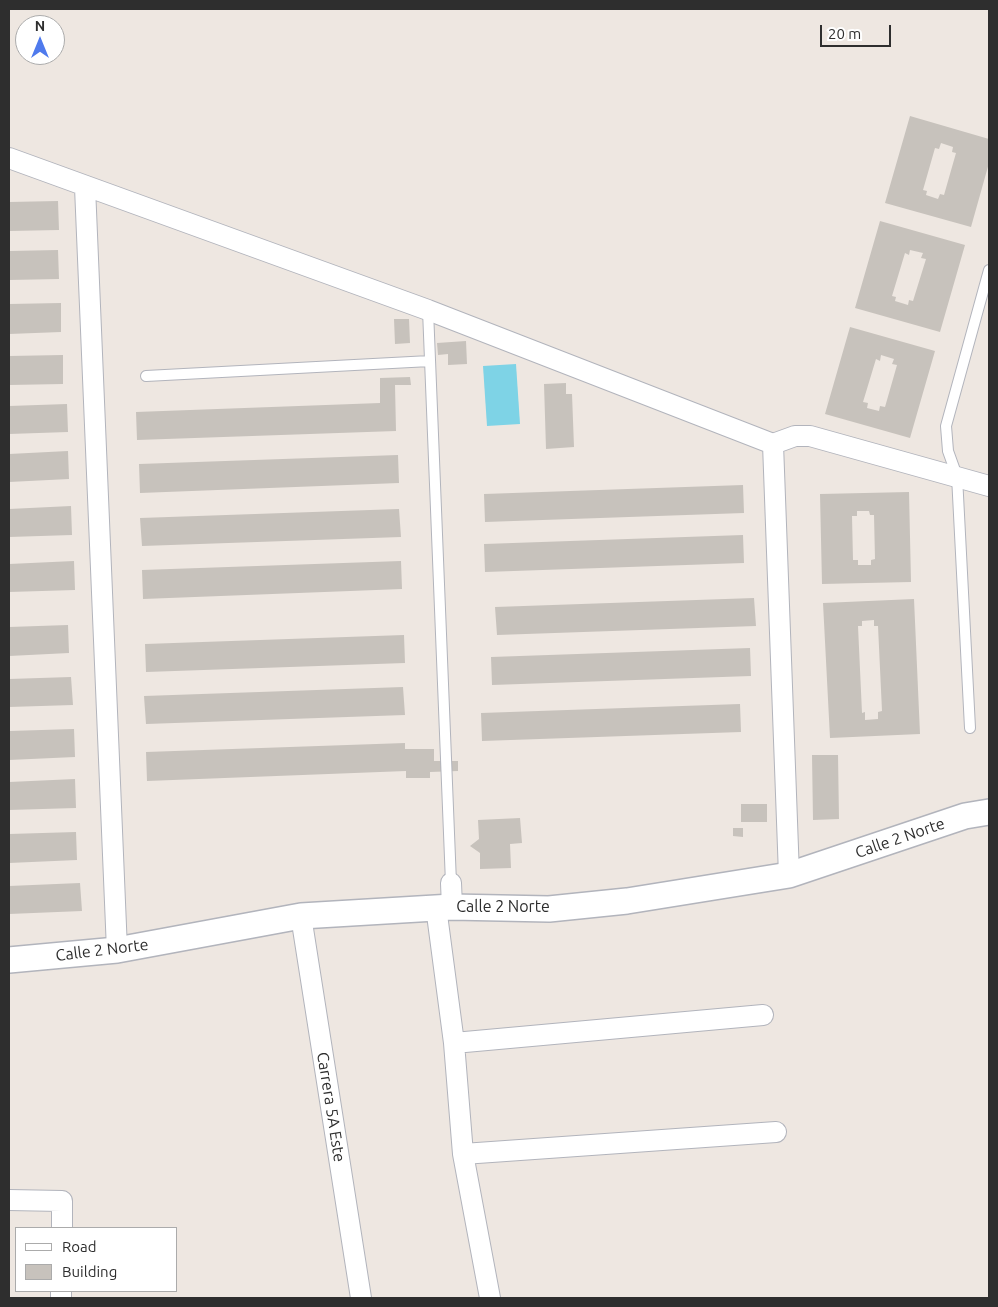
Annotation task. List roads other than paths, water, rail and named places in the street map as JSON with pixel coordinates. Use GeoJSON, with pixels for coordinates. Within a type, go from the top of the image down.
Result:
{"type":"FeatureCollection","features":[{"type":"Feature","properties":{"kind":"street"},"geometry":{"type":"LineString","coordinates":[[9,158],[428,310],[773,444],[795,436],[810,436],[989,486]]}},
{"type":"Feature","properties":{"kind":"street"},"geometry":{"type":"LineString","coordinates":[[85,187],[117,950]]}},
{"type":"Feature","properties":{"kind":"street"},"geometry":{"type":"LineString","coordinates":[[773,444],[789,876]]}},
{"type":"Feature","properties":{"kind":"street","name":"Calle 2 Norte"},"geometry":{"type":"LineString","coordinates":[[9,960],[117,950],[301,916],[446,899],[549,909],[627,901],[789,876],[965,816],[989,812]]}},
{"type":"Feature","properties":{"kind":"street"},"geometry":{"type":"LineString","coordinates":[[446,899],[454,1043],[463,1154],[490,1298]]}},
{"type":"Feature","properties":{"kind":"street","name":"Carrera 5A Este"},"geometry":{"type":"LineString","coordinates":[[301,916],[362,1298]]}},
{"type":"Feature","properties":{"kind":"street"},"geometry":{"type":"LineString","coordinates":[[454,1043],[763,1015]]}},
{"type":"Feature","properties":{"kind":"street"},"geometry":{"type":"LineString","coordinates":[[463,1154],[776,1132]]}},
{"type":"Feature","properties":{"kind":"street"},"geometry":{"type":"LineString","coordinates":[[9,1200],[62,1202],[62,1227]]}},
{"type":"Feature","properties":{"kind":"lane"},"geometry":{"type":"LineString","coordinates":[[970,728],[957,476],[948,451],[946,426],[989,270]]}},
{"type":"Feature","properties":{"kind":"lane"},"geometry":{"type":"LineString","coordinates":[[428,310],[446,899]]}},
{"type":"Feature","properties":{"kind":"lane"},"geometry":{"type":"LineString","coordinates":[[146,376],[430,361]]}},
{"type":"Feature","properties":{"kind":"water"},"geometry":{"type":"Polygon","coordinates":[[[516,364],[520,424],[487,426],[483,366],[516,364]]]}}]}
